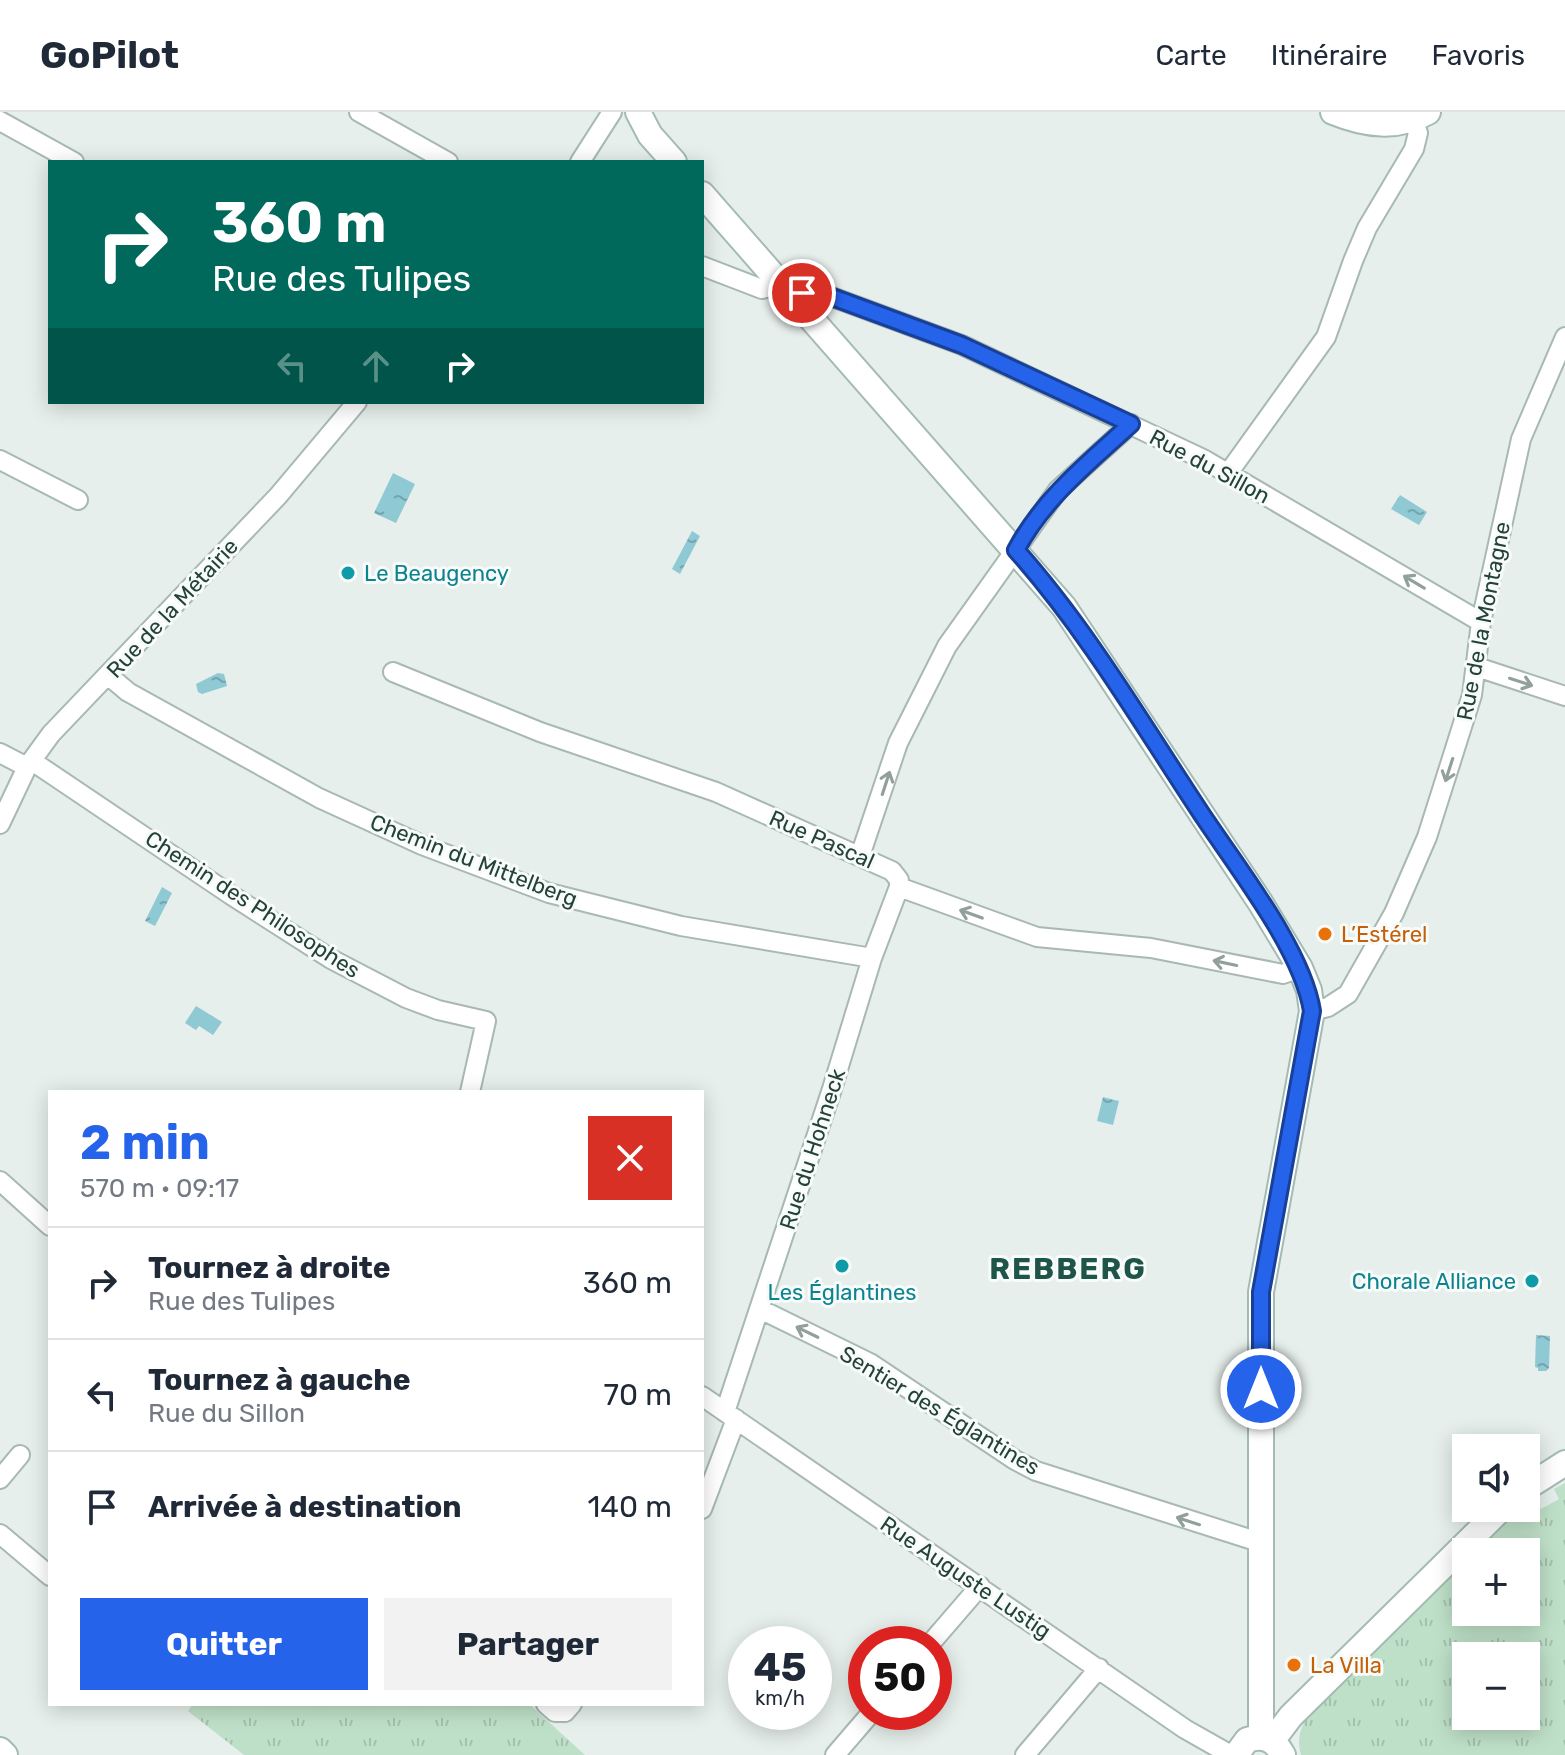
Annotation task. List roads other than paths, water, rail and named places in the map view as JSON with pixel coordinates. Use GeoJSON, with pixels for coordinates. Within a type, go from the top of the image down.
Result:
{"type":"FeatureCollection","features":[{"type":"Feature","properties":{"kind":"main road"},"geometry":{"type":"LineString","coordinates":[[638,112],[650,135],[672,160]]}},
{"type":"Feature","properties":{"kind":"main road"},"geometry":{"type":"LineString","coordinates":[[1333,112],[1357,122],[1393,125],[1421,116]]}},
{"type":"Feature","properties":{"kind":"main road"},"geometry":{"type":"LineString","coordinates":[[704,196],[1071,616],[1260,902],[1300,968],[1309,990],[1312,1011],[1261,1292],[1262,1543],[1272,1744]]}},
{"type":"Feature","properties":{"kind":"main road"},"geometry":{"type":"LineString","coordinates":[[1540,1479],[1565,1463]]}},
{"type":"Feature","properties":{"kind":"main road"},"geometry":{"type":"LineString","coordinates":[[1272,1744],[1291,1716],[1488,1522]]}},
{"type":"Feature","properties":{"kind":"main road"},"geometry":{"type":"LineString","coordinates":[[1233,1755],[1247,1740],[1272,1744]]}},
{"type":"Feature","properties":{"kind":"main road"},"geometry":{"type":"LineString","coordinates":[[0,1750],[5,1755]]}},
{"type":"Feature","properties":{"kind":"street"},"geometry":{"type":"LineString","coordinates":[[359,112],[444,160]]}},
{"type":"Feature","properties":{"kind":"street"},"geometry":{"type":"LineString","coordinates":[[581,160],[612,112]]}},
{"type":"Feature","properties":{"kind":"street"},"geometry":{"type":"LineString","coordinates":[[1229,472],[1326,337],[1367,228],[1414,149],[1421,116]]}},
{"type":"Feature","properties":{"kind":"street"},"geometry":{"type":"LineString","coordinates":[[0,121],[70,160]]}},
{"type":"Feature","properties":{"kind":"street","name":"Rue du Sillon"},"geometry":{"type":"LineString","coordinates":[[704,267],[762,289],[824,294],[962,345],[1229,472],[1481,622]]}},
{"type":"Feature","properties":{"kind":"street","name":"Rue de la Montagne"},"geometry":{"type":"LineString","coordinates":[[1312,1011],[1328,1007],[1348,994],[1394,913],[1427,837],[1461,731],[1477,667],[1481,622],[1521,439],[1565,337]]}},
{"type":"Feature","properties":{"kind":"street","name":"Rue de la Métairie"},"geometry":{"type":"LineString","coordinates":[[0,824],[29,764],[65,718],[109,676],[278,496],[355,404]]}},
{"type":"Feature","properties":{"kind":"street"},"geometry":{"type":"LineString","coordinates":[[860,856],[898,743],[947,646],[1058,490],[1131,424]]}},
{"type":"Feature","properties":{"kind":"street"},"geometry":{"type":"LineString","coordinates":[[0,460],[78,500]]}},
{"type":"Feature","properties":{"kind":"street"},"geometry":{"type":"LineString","coordinates":[[1477,667],[1565,696]]}},
{"type":"Feature","properties":{"kind":"street","name":"Rue Pascal"},"geometry":{"type":"LineString","coordinates":[[393,672],[540,732],[716,792],[892,871],[899,880],[899,887],[1037,937],[1151,948],[1283,974],[1300,968]]}},
{"type":"Feature","properties":{"kind":"street","name":"Chemin du Mittelberg"},"geometry":{"type":"LineString","coordinates":[[109,676],[128,692],[319,798],[422,845],[549,893],[681,926],[872,958]]}},
{"type":"Feature","properties":{"kind":"street","name":"Chemin des Philosophes"},"geometry":{"type":"LineString","coordinates":[[0,753],[29,764],[331,959],[406,998],[438,1010],[486,1021],[470,1090]]}},
{"type":"Feature","properties":{"kind":"street","name":"Rue du Hohneck"},"geometry":{"type":"LineString","coordinates":[[704,1502],[760,1309],[872,958],[899,887]]}},
{"type":"Feature","properties":{"kind":"street"},"geometry":{"type":"LineString","coordinates":[[0,1181],[48,1224]]}},
{"type":"Feature","properties":{"kind":"street","name":"Sentier des Églantines"},"geometry":{"type":"LineString","coordinates":[[760,1309],[870,1363],[1036,1471],[1262,1543]]}},
{"type":"Feature","properties":{"kind":"street","name":"Rue Auguste Lustig"},"geometry":{"type":"LineString","coordinates":[[704,1397],[1185,1729],[1233,1755]]}},
{"type":"Feature","properties":{"kind":"street"},"geometry":{"type":"LineString","coordinates":[[0,1479],[20,1455]]}},
{"type":"Feature","properties":{"kind":"street"},"geometry":{"type":"LineString","coordinates":[[0,1534],[48,1574]]}},
{"type":"Feature","properties":{"kind":"street"},"geometry":{"type":"LineString","coordinates":[[946,1626],[980,1586]]}},
{"type":"Feature","properties":{"kind":"street"},"geometry":{"type":"LineString","coordinates":[[1025,1755],[1099,1668]]}},
{"type":"Feature","properties":{"kind":"street"},"geometry":{"type":"LineString","coordinates":[[548,1706],[555,1712],[565,1712],[570,1706]]}},
{"type":"Feature","properties":{"kind":"street"},"geometry":{"type":"LineString","coordinates":[[835,1755],[857,1730]]}},
{"type":"Feature","properties":{"kind":"water"},"geometry":{"type":"Polygon","coordinates":[[[393,473],[415,484],[396,523],[374,513],[393,473]]]}},
{"type":"Feature","properties":{"kind":"water"},"geometry":{"type":"Polygon","coordinates":[[[1400,495],[1427,512],[1419,525],[1391,509],[1400,495]]]}},
{"type":"Feature","properties":{"kind":"water"},"geometry":{"type":"Polygon","coordinates":[[[692,531],[700,536],[680,574],[672,569],[692,531]]]}},
{"type":"Feature","properties":{"kind":"water"},"geometry":{"type":"Polygon","coordinates":[[[218,673],[224,674],[227,686],[202,694],[198,692],[196,684],[218,673]]]}},
{"type":"Feature","properties":{"kind":"water"},"geometry":{"type":"Polygon","coordinates":[[[162,887],[172,893],[155,926],[145,921],[162,887]]]}},
{"type":"Feature","properties":{"kind":"water"},"geometry":{"type":"Polygon","coordinates":[[[196,1006],[222,1022],[213,1035],[199,1026],[196,1030],[185,1023],[196,1006]]]}},
{"type":"Feature","properties":{"kind":"water"},"geometry":{"type":"Polygon","coordinates":[[[1103,1097],[1119,1101],[1113,1125],[1097,1121],[1103,1097]]]}},
{"type":"Feature","properties":{"kind":"water"},"geometry":{"type":"Polygon","coordinates":[[[1536,1335],[1550,1336],[1549,1368],[1546,1371],[1538,1371],[1535,1367],[1536,1335]]]}},
{"type":"Feature","properties":{"kind":"place","name":"Le Beaugency"},"geometry":{"type":"Point","coordinates":[348,573]}},
{"type":"Feature","properties":{"kind":"place","name":"L’Estérel"},"geometry":{"type":"Point","coordinates":[1325,934]}},
{"type":"Feature","properties":{"kind":"place","name":"Les Églantines"},"geometry":{"type":"Point","coordinates":[842,1266]}},
{"type":"Feature","properties":{"kind":"place","name":"Chorale Alliance"},"geometry":{"type":"Point","coordinates":[1532,1281]}},
{"type":"Feature","properties":{"kind":"place","name":"La Villa"},"geometry":{"type":"Point","coordinates":[1294,1665]}},
{"type":"Feature","properties":{"kind":"district","name":"REBBERG"},"geometry":{"type":"Point","coordinates":[1068,1269]}}]}
